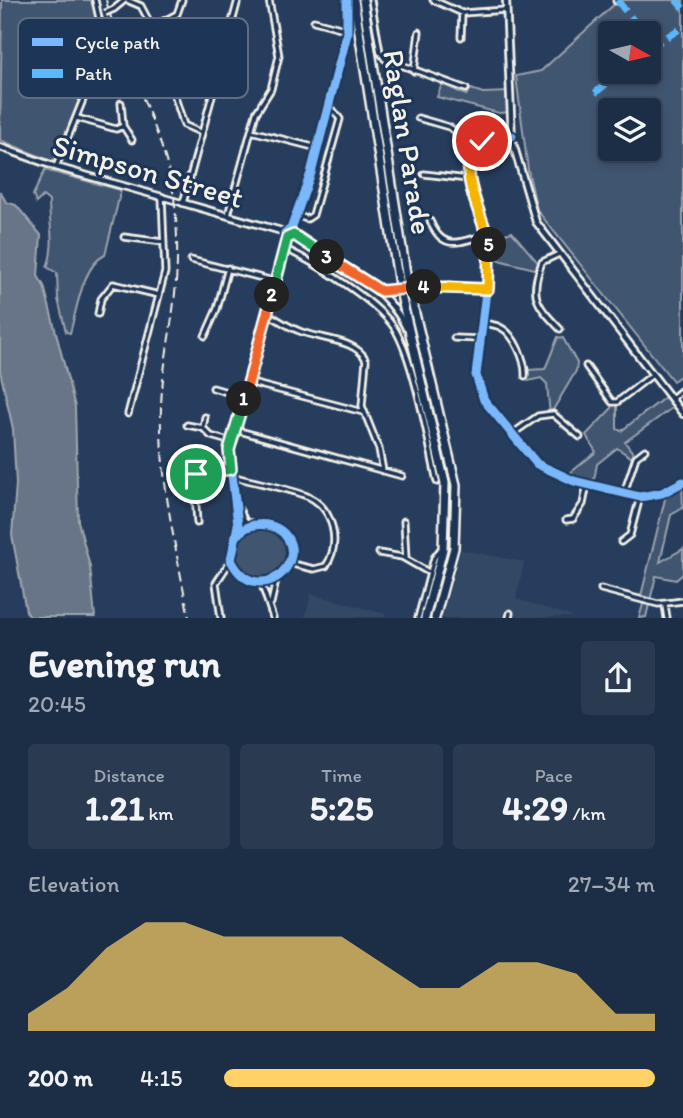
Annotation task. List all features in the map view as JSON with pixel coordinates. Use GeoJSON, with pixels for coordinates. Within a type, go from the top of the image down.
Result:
{"type":"FeatureCollection","features":[{"type":"Feature","properties":{"kind":"highway","name":"Raglan Parade"},"geometry":{"type":"LineString","coordinates":[[354,0],[400,291],[447,500],[443,549],[425,618]]}},
{"type":"Feature","properties":{"kind":"highway","name":"Raglan Parade"},"geometry":{"type":"LineString","coordinates":[[363,0],[409,290],[455,474],[457,517],[454,548],[435,618]]}},
{"type":"Feature","properties":{"kind":"highway"},"geometry":{"type":"LineString","coordinates":[[430,433],[445,429]]}},
{"type":"Feature","properties":{"kind":"street"},"geometry":{"type":"LineString","coordinates":[[95,0],[102,18]]}},
{"type":"Feature","properties":{"kind":"street"},"geometry":{"type":"LineString","coordinates":[[102,14],[126,0],[141,6],[147,18]]}},
{"type":"Feature","properties":{"kind":"street"},"geometry":{"type":"LineString","coordinates":[[169,18],[177,14],[182,0]]}},
{"type":"Feature","properties":{"kind":"street"},"geometry":{"type":"LineString","coordinates":[[233,18],[238,0]]}},
{"type":"Feature","properties":{"kind":"street"},"geometry":{"type":"LineString","coordinates":[[228,215],[256,113],[271,89],[279,56],[269,0]]}},
{"type":"Feature","properties":{"kind":"street"},"geometry":{"type":"LineString","coordinates":[[293,232],[348,30],[347,0]]}},
{"type":"Feature","properties":{"kind":"street"},"geometry":{"type":"LineString","coordinates":[[371,0],[380,52],[392,64],[466,89]]}},
{"type":"Feature","properties":{"kind":"street"},"geometry":{"type":"LineString","coordinates":[[433,0],[462,13],[506,10]]}},
{"type":"Feature","properties":{"kind":"street"},"geometry":{"type":"LineString","coordinates":[[506,0],[512,136],[536,222],[683,414]]}},
{"type":"Feature","properties":{"kind":"street"},"geometry":{"type":"LineString","coordinates":[[461,37],[462,13]]}},
{"type":"Feature","properties":{"kind":"street"},"geometry":{"type":"LineString","coordinates":[[314,21],[348,30]]}},
{"type":"Feature","properties":{"kind":"street"},"geometry":{"type":"LineString","coordinates":[[414,71],[419,32]]}},
{"type":"Feature","properties":{"kind":"street"},"geometry":{"type":"LineString","coordinates":[[56,167],[85,98]]}},
{"type":"Feature","properties":{"kind":"street"},"geometry":{"type":"LineString","coordinates":[[175,98],[184,125],[202,133]]}},
{"type":"Feature","properties":{"kind":"street"},"geometry":{"type":"LineString","coordinates":[[183,203],[211,98]]}},
{"type":"Feature","properties":{"kind":"street"},"geometry":{"type":"LineString","coordinates":[[121,103],[123,126],[132,140]]}},
{"type":"Feature","properties":{"kind":"street"},"geometry":{"type":"LineString","coordinates":[[297,216],[307,219],[313,215],[340,119],[329,105]]}},
{"type":"Feature","properties":{"kind":"street"},"geometry":{"type":"LineString","coordinates":[[77,118],[117,129],[123,126]]}},
{"type":"Feature","properties":{"kind":"street"},"geometry":{"type":"LineString","coordinates":[[418,118],[449,127],[475,144],[512,136]]}},
{"type":"Feature","properties":{"kind":"street"},"geometry":{"type":"LineString","coordinates":[[251,131],[317,148]]}},
{"type":"Feature","properties":{"kind":"street"},"geometry":{"type":"LineString","coordinates":[[475,144],[468,179],[487,235],[490,258],[476,375],[478,388],[537,464],[587,484],[640,497],[662,494],[683,482]]}},
{"type":"Feature","properties":{"kind":"street","name":"Simpson Street"},"geometry":{"type":"LineString","coordinates":[[0,147],[56,167],[228,215],[286,235]]}},
{"type":"Feature","properties":{"kind":"street"},"geometry":{"type":"LineString","coordinates":[[424,174],[468,179]]}},
{"type":"Feature","properties":{"kind":"street"},"geometry":{"type":"LineString","coordinates":[[128,414],[167,254],[163,242],[162,197]]}},
{"type":"Feature","properties":{"kind":"street"},"geometry":{"type":"LineString","coordinates":[[429,221],[437,238],[446,243],[487,235]]}},
{"type":"Feature","properties":{"kind":"street"},"geometry":{"type":"LineString","coordinates":[[293,232],[376,288],[387,292],[450,285],[488,289]]}},
{"type":"Feature","properties":{"kind":"street"},"geometry":{"type":"LineString","coordinates":[[221,618],[216,583],[231,560],[236,537],[236,500],[229,456],[268,314],[286,235],[293,232]]}},
{"type":"Feature","properties":{"kind":"street"},"geometry":{"type":"LineString","coordinates":[[124,237],[163,242]]}},
{"type":"Feature","properties":{"kind":"street","name":"Raglan Parade"},"geometry":{"type":"LineString","coordinates":[[284,248],[327,273],[393,326],[404,350],[430,433],[437,482]]}},
{"type":"Feature","properties":{"kind":"street"},"geometry":{"type":"LineString","coordinates":[[559,254],[542,262],[533,285],[540,309],[560,329]]}},
{"type":"Feature","properties":{"kind":"street"},"geometry":{"type":"LineString","coordinates":[[191,260],[275,281]]}},
{"type":"Feature","properties":{"kind":"street"},"geometry":{"type":"LineString","coordinates":[[205,337],[217,309],[228,268]]}},
{"type":"Feature","properties":{"kind":"street"},"geometry":{"type":"LineString","coordinates":[[98,314],[101,299],[113,284],[159,295]]}},
{"type":"Feature","properties":{"kind":"street"},"geometry":{"type":"LineString","coordinates":[[376,288],[400,315],[414,352]]}},
{"type":"Feature","properties":{"kind":"street"},"geometry":{"type":"LineString","coordinates":[[268,314],[298,330],[360,350],[366,360],[361,388],[363,412],[377,443],[383,471]]}},
{"type":"Feature","properties":{"kind":"street"},"geometry":{"type":"LineString","coordinates":[[484,323],[502,327],[510,335],[526,365],[525,376]]}},
{"type":"Feature","properties":{"kind":"street"},"geometry":{"type":"LineString","coordinates":[[454,338],[481,339]]}},
{"type":"Feature","properties":{"kind":"street"},"geometry":{"type":"LineString","coordinates":[[586,366],[608,397],[617,402],[652,375]]}},
{"type":"Feature","properties":{"kind":"street"},"geometry":{"type":"LineString","coordinates":[[248,382],[363,412]]}},
{"type":"Feature","properties":{"kind":"street"},"geometry":{"type":"LineString","coordinates":[[213,388],[244,397]]}},
{"type":"Feature","properties":{"kind":"street"},"geometry":{"type":"LineString","coordinates":[[671,399],[683,389]]}},
{"type":"Feature","properties":{"kind":"street"},"geometry":{"type":"LineString","coordinates":[[512,433],[538,416],[553,414],[580,437]]}},
{"type":"Feature","properties":{"kind":"street"},"geometry":{"type":"LineString","coordinates":[[203,428],[205,416]]}},
{"type":"Feature","properties":{"kind":"street"},"geometry":{"type":"LineString","coordinates":[[187,425],[203,428],[211,436],[232,442]]}},
{"type":"Feature","properties":{"kind":"street"},"geometry":{"type":"LineString","coordinates":[[235,430],[402,476]]}},
{"type":"Feature","properties":{"kind":"street"},"geometry":{"type":"LineString","coordinates":[[624,493],[637,456],[645,450]]}},
{"type":"Feature","properties":{"kind":"street"},"geometry":{"type":"LineString","coordinates":[[197,523],[194,476],[201,472],[231,469]]}},
{"type":"Feature","properties":{"kind":"street"},"geometry":{"type":"LineString","coordinates":[[232,477],[310,498],[328,516],[335,539],[326,566],[314,569],[288,563]]}},
{"type":"Feature","properties":{"kind":"street"},"geometry":{"type":"LineString","coordinates":[[566,520],[573,519],[583,505],[587,484]]}},
{"type":"Feature","properties":{"kind":"street"},"geometry":{"type":"LineString","coordinates":[[621,542],[630,535],[640,497]]}},
{"type":"Feature","properties":{"kind":"street"},"geometry":{"type":"LineString","coordinates":[[236,500],[243,518],[254,524],[273,527],[288,539],[291,550],[288,563],[272,589],[271,609]]}},
{"type":"Feature","properties":{"kind":"street"},"geometry":{"type":"LineString","coordinates":[[404,521],[406,559]]}},
{"type":"Feature","properties":{"kind":"street"},"geometry":{"type":"LineString","coordinates":[[236,537],[244,528],[254,524]]}},
{"type":"Feature","properties":{"kind":"street","name":"Raglan Parade"},"geometry":{"type":"LineString","coordinates":[[418,618],[436,555],[443,549]]}},
{"type":"Feature","properties":{"kind":"street"},"geometry":{"type":"LineString","coordinates":[[379,554],[406,559],[430,573]]}},
{"type":"Feature","properties":{"kind":"street"},"geometry":{"type":"LineString","coordinates":[[231,560],[239,574],[261,582],[279,577]]}},
{"type":"Feature","properties":{"kind":"street"},"geometry":{"type":"LineString","coordinates":[[261,582],[273,618]]}},
{"type":"Feature","properties":{"kind":"street"},"geometry":{"type":"LineString","coordinates":[[601,589],[665,605],[683,601]]}},
{"type":"Feature","properties":{"kind":"street"},"geometry":{"type":"LineString","coordinates":[[665,605],[667,618]]}},
{"type":"Feature","properties":{"kind":"shaded area"},"geometry":{"type":"Polygon","coordinates":[[[2,0],[91,0],[96,18],[18,18],[18,98],[80,98],[56,158],[51,161],[0,140],[2,0]]]}},
{"type":"Feature","properties":{"kind":"shaded area"},"geometry":{"type":"Polygon","coordinates":[[[619,0],[683,0],[683,374],[673,381],[537,210],[528,170],[516,76],[541,71],[619,0]]]}},
{"type":"Feature","properties":{"kind":"shaded area"},"geometry":{"type":"Polygon","coordinates":[[[442,84],[466,95],[471,89],[483,93],[510,92],[511,112],[499,113],[437,97],[442,84]]]}},
{"type":"Feature","properties":{"kind":"shaded area"},"geometry":{"type":"Polygon","coordinates":[[[45,170],[121,190],[105,255],[97,261],[86,278],[70,333],[66,332],[58,299],[57,273],[47,267],[52,243],[49,201],[43,196],[36,203],[33,195],[45,170]]]}},
{"type":"Feature","properties":{"kind":"shaded area"},"geometry":{"type":"Polygon","coordinates":[[[0,191],[6,202],[16,205],[41,235],[38,276],[44,286],[75,407],[78,521],[90,567],[95,617],[30,617],[26,611],[12,535],[16,484],[13,429],[0,371],[0,191]]]}},
{"type":"Feature","properties":{"kind":"shaded area"},"geometry":{"type":"Polygon","coordinates":[[[512,232],[540,265],[539,270],[490,258],[487,239],[512,232]]]}},
{"type":"Feature","properties":{"kind":"shaded area"},"geometry":{"type":"Polygon","coordinates":[[[558,337],[563,338],[577,363],[576,371],[550,415],[547,384],[541,378],[528,381],[528,370],[545,369],[558,337]]]}},
{"type":"Feature","properties":{"kind":"shaded area"},"geometry":{"type":"Polygon","coordinates":[[[668,395],[676,405],[625,442],[636,457],[635,460],[617,448],[597,464],[593,485],[565,477],[596,452],[586,435],[611,409],[612,402],[617,402],[617,429],[621,431],[668,395]]]}},
{"type":"Feature","properties":{"kind":"shaded area"},"geometry":{"type":"Polygon","coordinates":[[[682,483],[683,508],[671,515],[660,562],[683,549],[683,574],[676,580],[656,576],[646,617],[639,618],[644,601],[640,600],[667,491],[682,483]]]}},
{"type":"Feature","properties":{"kind":"shaded area"},"geometry":{"type":"Polygon","coordinates":[[[251,525],[274,529],[287,538],[289,554],[281,576],[259,580],[247,576],[231,560],[236,537],[251,525]]]}},
{"type":"Feature","properties":{"kind":"shaded area"},"geometry":{"type":"Polygon","coordinates":[[[461,550],[524,562],[516,599],[574,617],[442,618],[461,550]]]}},
{"type":"Feature","properties":{"kind":"shaded area"},"geometry":{"type":"Polygon","coordinates":[[[311,594],[386,614],[385,617],[305,617],[311,594]]]}},
{"type":"Feature","properties":{"kind":"railway"},"geometry":{"type":"LineString","coordinates":[[106,0],[112,18]]}},
{"type":"Feature","properties":{"kind":"railway"},"geometry":{"type":"LineString","coordinates":[[142,98],[163,152],[175,206],[176,278],[163,381],[161,434],[169,513],[189,618]]}},
{"type":"Feature","properties":{"kind":"marked path"},"geometry":{"type":"LineString","coordinates":[[617,0],[634,21]]}},
{"type":"Feature","properties":{"kind":"marked path"},"geometry":{"type":"LineString","coordinates":[[676,0],[683,8]]}},
{"type":"Feature","properties":{"kind":"marked path"},"geometry":{"type":"LineString","coordinates":[[662,40],[683,27]]}},
{"type":"Feature","properties":{"kind":"marked path"},"geometry":{"type":"LineString","coordinates":[[595,93],[606,84]]}},
{"type":"Feature","properties":{"kind":"cycle path"},"geometry":{"type":"LineString","coordinates":[[291,229],[311,173],[347,34],[347,0]]}},
{"type":"Feature","properties":{"kind":"cycle path"},"geometry":{"type":"LineString","coordinates":[[512,136],[475,144],[468,179],[487,235],[490,258],[476,375],[484,400],[537,464],[574,481],[640,497],[662,493],[683,482]]}},
{"type":"Feature","properties":{"kind":"cycle path"},"geometry":{"type":"LineString","coordinates":[[236,537],[241,531],[254,525],[277,528],[291,546],[290,561],[275,578],[255,582],[242,576],[231,560],[238,525],[229,450],[287,238],[285,233],[291,229],[293,236],[287,238]]}},
{"type":"Feature","properties":{"kind":"route"},"geometry":{"type":"LineString","coordinates":[[196,474],[231,469],[229,450],[287,238],[294,235],[381,291],[450,285],[488,289],[489,246],[468,179],[471,150],[475,144],[482,141]]}}]}
